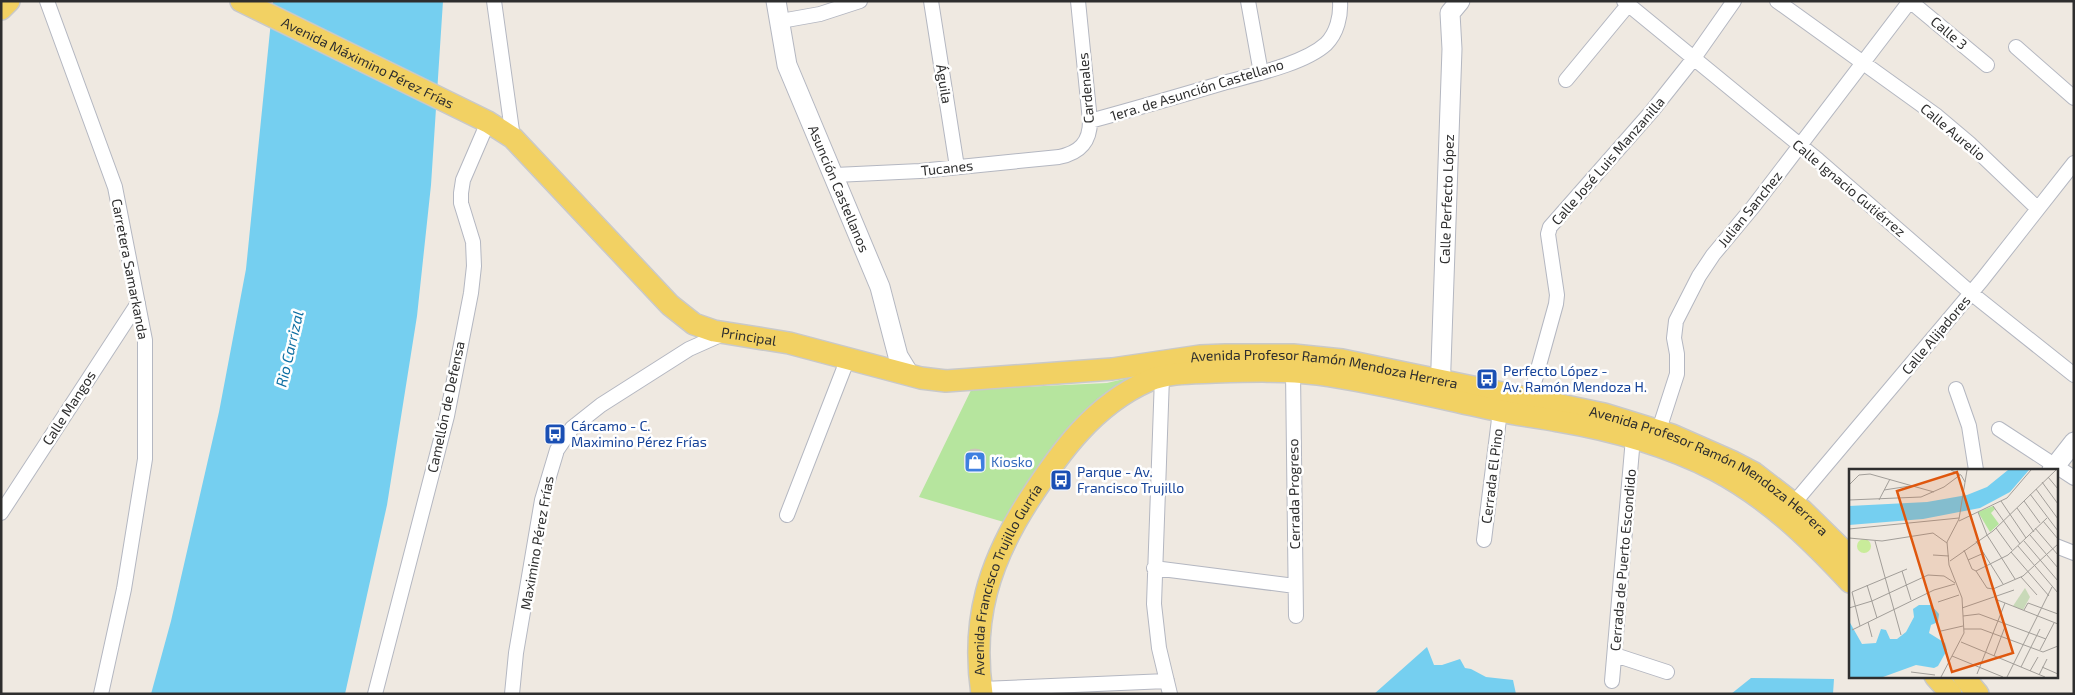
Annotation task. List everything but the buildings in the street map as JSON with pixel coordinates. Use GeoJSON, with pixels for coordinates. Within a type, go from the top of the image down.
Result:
{"type":"FeatureCollection","features":[{"type":"Feature","properties":{"kind":"main road"},"geometry":{"type":"LineString","coordinates":[[1,10],[9,1]]}},
{"type":"Feature","properties":{"kind":"main road","name":"Avenida Máximino Pérez Frías"},"geometry":{"type":"LineString","coordinates":[[244,3],[468,113]]}},
{"type":"Feature","properties":{"kind":"main road","name":"Principal"},"geometry":{"type":"LineString","coordinates":[[468,113],[488,122],[513,138],[670,305],[694,324],[726,333],[769,339],[935,380],[946,381],[1112,369]]}},
{"type":"Feature","properties":{"kind":"main road","name":"Avenida Profesor Ramón Mendoza Herrera"},"geometry":{"type":"LineString","coordinates":[[1112,369],[1200,356],[1293,355],[1342,360],[1441,389],[1500,411],[1528,407],[1561,421],[1633,438],[1656,437],[1731,461],[1754,473],[1794,503],[1849,556]]}},
{"type":"Feature","properties":{"kind":"main road"},"geometry":{"type":"LineString","coordinates":[[1112,369],[1120,375],[1123,383],[1123,389],[1118,398]]}},
{"type":"Feature","properties":{"kind":"main road","name":"Avenida Profesor Ramón Mendoza Herrera"},"geometry":{"type":"LineString","coordinates":[[1162,376],[1193,372],[1293,372],[1441,389],[1528,407],[1604,414],[1656,437],[1756,494],[1798,528],[1849,581]]}},
{"type":"Feature","properties":{"kind":"main road","name":"Avenida Francisco Trujillo Gurría"},"geometry":{"type":"LineString","coordinates":[[982,692],[978,656],[980,620],[990,580],[1002,549],[1027,503],[1057,458],[1085,426],[1118,398],[1162,376]]}},
{"type":"Feature","properties":{"kind":"main road"},"geometry":{"type":"LineString","coordinates":[[1937,678],[1951,694]]}},
{"type":"Feature","properties":{"kind":"main road"},"geometry":{"type":"LineString","coordinates":[[1965,678],[1978,694]]}},
{"type":"Feature","properties":{"kind":"street","name":"Carretera Samarkanda"},"geometry":{"type":"LineString","coordinates":[[47,1],[115,187],[145,340],[145,459],[124,589],[101,694]]}},
{"type":"Feature","properties":{"kind":"street"},"geometry":{"type":"LineString","coordinates":[[494,1],[513,138]]}},
{"type":"Feature","properties":{"kind":"street","name":"Asunción Castellanos"},"geometry":{"type":"LineString","coordinates":[[776,1],[781,21],[787,65],[835,175],[880,287],[898,356],[909,374]]}},
{"type":"Feature","properties":{"kind":"street"},"geometry":{"type":"LineString","coordinates":[[781,21],[820,14],[860,1]]}},
{"type":"Feature","properties":{"kind":"street","name":"Águila"},"geometry":{"type":"LineString","coordinates":[[931,1],[957,166]]}},
{"type":"Feature","properties":{"kind":"street","name":"Cardenales"},"geometry":{"type":"LineString","coordinates":[[1059,157],[1073,154],[1084,145],[1088,137],[1090,122],[1078,1]]}},
{"type":"Feature","properties":{"kind":"street"},"geometry":{"type":"LineString","coordinates":[[1248,1],[1261,73]]}},
{"type":"Feature","properties":{"kind":"street","name":"1era. de Asunción Castellano"},"geometry":{"type":"LineString","coordinates":[[1090,122],[1261,73],[1304,57],[1326,44],[1332,36],[1340,16],[1340,1]]}},
{"type":"Feature","properties":{"kind":"street","name":"Calle José Luis Manzanilla"},"geometry":{"type":"LineString","coordinates":[[1528,407],[1556,304],[1557,295],[1548,234],[1550,227],[1652,111],[1694,58],[1734,1]]}},
{"type":"Feature","properties":{"kind":"street","name":"Calle Aurelio"},"geometry":{"type":"LineString","coordinates":[[1777,1],[1923,105],[1951,128],[2038,208]]}},
{"type":"Feature","properties":{"kind":"street","name":"Julian Sanchez"},"geometry":{"type":"LineString","coordinates":[[1656,437],[1678,374],[1674,327],[1682,308],[1713,255],[1753,207],[1910,1]]}},
{"type":"Feature","properties":{"kind":"street","name":"Calle 3"},"geometry":{"type":"LineString","coordinates":[[1910,1],[1987,65]]}},
{"type":"Feature","properties":{"kind":"street"},"geometry":{"type":"LineString","coordinates":[[1566,80],[1626,3]]}},
{"type":"Feature","properties":{"kind":"street","name":"Calle Ignacio Gutiérrez"},"geometry":{"type":"LineString","coordinates":[[1626,3],[1800,146],[1971,293],[2074,375]]}},
{"type":"Feature","properties":{"kind":"street","name":"Calle Perfecto López"},"geometry":{"type":"LineString","coordinates":[[1441,389],[1453,5]]}},
{"type":"Feature","properties":{"kind":"street"},"geometry":{"type":"LineString","coordinates":[[2016,47],[2074,98]]}},
{"type":"Feature","properties":{"kind":"street","name":"Camellón de Defensa"},"geometry":{"type":"LineString","coordinates":[[376,694],[393,632],[452,387],[474,266],[473,242],[461,203],[461,193],[463,180],[488,122]]}},
{"type":"Feature","properties":{"kind":"street","name":"Tucanes"},"geometry":{"type":"LineString","coordinates":[[835,175],[920,171],[1059,157]]}},
{"type":"Feature","properties":{"kind":"street","name":"Calle Alijadores"},"geometry":{"type":"LineString","coordinates":[[1794,503],[1971,293],[2074,164]]}},
{"type":"Feature","properties":{"kind":"street","name":"Calle Mangos"},"geometry":{"type":"LineString","coordinates":[[2,515],[138,303]]}},
{"type":"Feature","properties":{"kind":"street","name":"Maximino Pérez Frías"},"geometry":{"type":"LineString","coordinates":[[512,694],[516,653],[542,500],[557,450],[572,428],[602,405],[689,349],[726,333]]}},
{"type":"Feature","properties":{"kind":"street"},"geometry":{"type":"LineString","coordinates":[[787,515],[848,358]]}},
{"type":"Feature","properties":{"kind":"street","name":"Cerrada Progreso"},"geometry":{"type":"LineString","coordinates":[[1293,372],[1296,616]]}},
{"type":"Feature","properties":{"kind":"street"},"geometry":{"type":"LineString","coordinates":[[982,692],[1168,687],[1155,621],[1154,568],[1162,376]]}},
{"type":"Feature","properties":{"kind":"street"},"geometry":{"type":"LineString","coordinates":[[1956,389],[1969,426],[1976,469]]}},
{"type":"Feature","properties":{"kind":"street","name":"Cerrada El Pino"},"geometry":{"type":"LineString","coordinates":[[1484,540],[1500,411]]}},
{"type":"Feature","properties":{"kind":"street"},"geometry":{"type":"LineString","coordinates":[[2000,429],[2053,468],[2074,442]]}},
{"type":"Feature","properties":{"kind":"street","name":"Cerrada de Puerto Escondido"},"geometry":{"type":"LineString","coordinates":[[1612,681],[1633,438]]}},
{"type":"Feature","properties":{"kind":"street"},"geometry":{"type":"LineString","coordinates":[[2058,470],[2074,478]]}},
{"type":"Feature","properties":{"kind":"street"},"geometry":{"type":"LineString","coordinates":[[2058,547],[2074,553]]}},
{"type":"Feature","properties":{"kind":"street"},"geometry":{"type":"LineString","coordinates":[[1154,568],[1295,586]]}},
{"type":"Feature","properties":{"kind":"street"},"geometry":{"type":"LineString","coordinates":[[1615,655],[1667,672]]}},
{"type":"Feature","properties":{"kind":"green space"},"geometry":{"type":"Polygon","coordinates":[[[1141,375],[1007,523],[919,497],[974,384],[1001,383],[1023,387],[1107,383],[1141,375]]]}},
{"type":"Feature","properties":{"kind":"water","name":"Rio Carrizal"},"geometry":{"type":"Polygon","coordinates":[[[273,1],[443,1],[431,185],[417,316],[387,505],[345,694],[151,694],[171,621],[219,412],[246,269],[273,1]]]}},
{"type":"Feature","properties":{"kind":"water"},"geometry":{"type":"Polygon","coordinates":[[[1427,647],[1434,665],[1442,665],[1460,659],[1465,668],[1486,677],[1513,680],[1516,694],[1374,694],[1427,647]]]}},
{"type":"Feature","properties":{"kind":"water"},"geometry":{"type":"Polygon","coordinates":[[[1751,678],[1834,679],[1833,694],[1731,694],[1751,678]]]}},
{"type":"Feature","properties":{"kind":"place","name":"Perfecto López - Av. Ramón Mendoza H."},"geometry":{"type":"Point","coordinates":[1487,379]}},
{"type":"Feature","properties":{"kind":"place","name":"Cárcamo - C. Maximino Pérez Frías"},"geometry":{"type":"Point","coordinates":[555,434]}},
{"type":"Feature","properties":{"kind":"place","name":"Kiosko"},"geometry":{"type":"Point","coordinates":[975,462]}},
{"type":"Feature","properties":{"kind":"place","name":"Parque - Av. Francisco Trujillo"},"geometry":{"type":"Point","coordinates":[1061,480]}}]}
